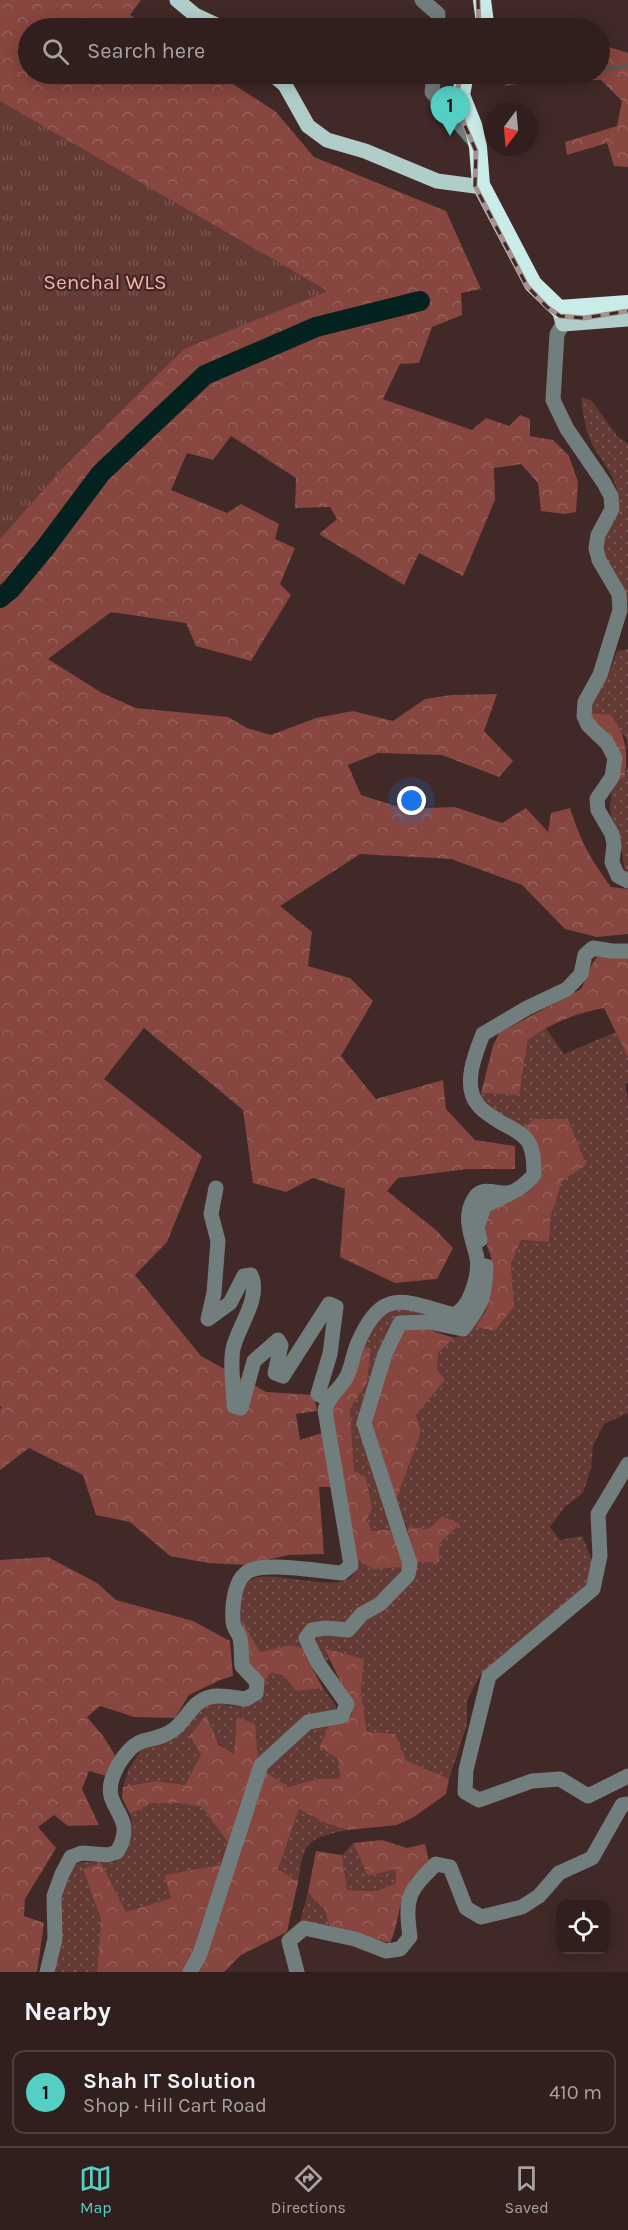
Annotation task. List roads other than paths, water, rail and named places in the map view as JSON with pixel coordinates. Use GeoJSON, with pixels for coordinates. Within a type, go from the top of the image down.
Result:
{"type":"FeatureCollection","features":[{"type":"Feature","properties":{"kind":"highway"},"geometry":{"type":"LineString","coordinates":[[482,0],[484,18]]}},
{"type":"Feature","properties":{"kind":"highway"},"geometry":{"type":"LineString","coordinates":[[463,84],[461,95],[473,125],[478,147],[481,185],[533,284],[561,316],[628,304]]}},
{"type":"Feature","properties":{"kind":"main road"},"geometry":{"type":"LineString","coordinates":[[177,0],[201,18]]}},
{"type":"Feature","properties":{"kind":"main road"},"geometry":{"type":"LineString","coordinates":[[284,84],[308,126],[327,140],[365,151],[437,181],[481,185]]}},
{"type":"Feature","properties":{"kind":"main road"},"geometry":{"type":"LineString","coordinates":[[561,316],[628,319]]}},
{"type":"Feature","properties":{"kind":"street"},"geometry":{"type":"LineString","coordinates":[[422,0],[438,14],[438,18]]}},
{"type":"Feature","properties":{"kind":"street"},"geometry":{"type":"LineString","coordinates":[[433,84],[432,92],[478,147]]}},
{"type":"Feature","properties":{"kind":"street"},"geometry":{"type":"LineString","coordinates":[[561,316],[557,334],[553,400],[567,429],[611,496],[612,509],[598,535],[596,548],[619,594],[620,610],[600,675],[585,702],[584,716],[588,725],[607,743],[615,758],[612,777],[597,799],[598,810],[612,834],[614,845],[612,861],[618,876],[628,880]]}},
{"type":"Feature","properties":{"kind":"street"},"geometry":{"type":"LineString","coordinates":[[190,1972],[200,1954],[261,1765],[308,1722],[342,1716],[347,1704],[318,1663],[306,1638],[312,1630],[326,1628],[348,1630],[362,1614],[380,1604],[408,1575],[410,1564],[364,1423],[385,1354],[400,1323],[429,1322],[463,1329],[477,1312],[485,1292],[486,1265],[477,1228],[484,1206],[523,1186],[534,1175],[528,1141],[520,1132],[477,1105],[471,1089],[471,1071],[483,1034],[527,1008],[567,989],[581,974],[585,955],[593,948],[628,951]]}},
{"type":"Feature","properties":{"kind":"street"},"geometry":{"type":"LineString","coordinates":[[216,1188],[211,1214],[218,1241],[214,1293],[208,1319],[230,1303],[244,1276],[251,1275],[254,1281],[250,1305],[233,1347],[234,1406],[241,1408],[254,1361],[278,1340],[281,1345],[275,1373],[283,1376],[329,1304],[336,1306],[330,1354],[318,1394],[328,1399]]}},
{"type":"Feature","properties":{"kind":"street"},"geometry":{"type":"LineString","coordinates":[[47,1972],[55,1940],[54,1896],[71,1857],[82,1853],[108,1855],[117,1852],[123,1841],[126,1828],[111,1796],[112,1780],[121,1761],[140,1741],[159,1738],[174,1730],[199,1701],[212,1696],[246,1699],[256,1693],[258,1682],[242,1666],[240,1638],[233,1624],[238,1585],[246,1573],[256,1569],[284,1566],[316,1572],[342,1573],[351,1565],[325,1410],[328,1399],[347,1376],[357,1345],[369,1322],[384,1304],[397,1301],[454,1315],[462,1311],[477,1279],[477,1260],[470,1236],[469,1215],[472,1201],[478,1193],[488,1190],[509,1194]]}},
{"type":"Feature","properties":{"kind":"street"},"geometry":{"type":"LineString","coordinates":[[628,1464],[598,1514],[600,1556],[593,1588],[489,1676],[466,1770],[465,1792],[479,1800],[532,1781],[560,1779],[588,1796],[628,1776]]}},
{"type":"Feature","properties":{"kind":"street"},"geometry":{"type":"LineString","coordinates":[[297,1972],[289,1941],[304,1928],[355,1940],[386,1951],[400,1949],[410,1937],[406,1906],[416,1883],[436,1864],[450,1868],[466,1908],[481,1917],[522,1907],[538,1896],[559,1873],[592,1858],[622,1805],[628,1804]]}},
{"type":"Feature","properties":{"kind":"waterway"},"geometry":{"type":"LineString","coordinates":[[610,69],[628,66]]}},
{"type":"Feature","properties":{"kind":"waterway"},"geometry":{"type":"LineString","coordinates":[[0,598],[11,589],[45,548],[101,473],[205,375],[316,327],[420,301]]}},
{"type":"Feature","properties":{"kind":"railway"},"geometry":{"type":"LineString","coordinates":[[478,0],[479,18]]}},
{"type":"Feature","properties":{"kind":"railway"},"geometry":{"type":"LineString","coordinates":[[459,84],[458,110],[476,151],[475,186],[527,286],[547,307],[560,316],[584,318],[628,311]]}},
{"type":"Feature","properties":{"kind":"place","name":"Shah IT Solution"},"geometry":{"type":"Point","coordinates":[450,136]}},
{"type":"Feature","properties":{"kind":"park label","name":"Senchal WLS"},"geometry":{"type":"Point","coordinates":[105,282]}}]}
